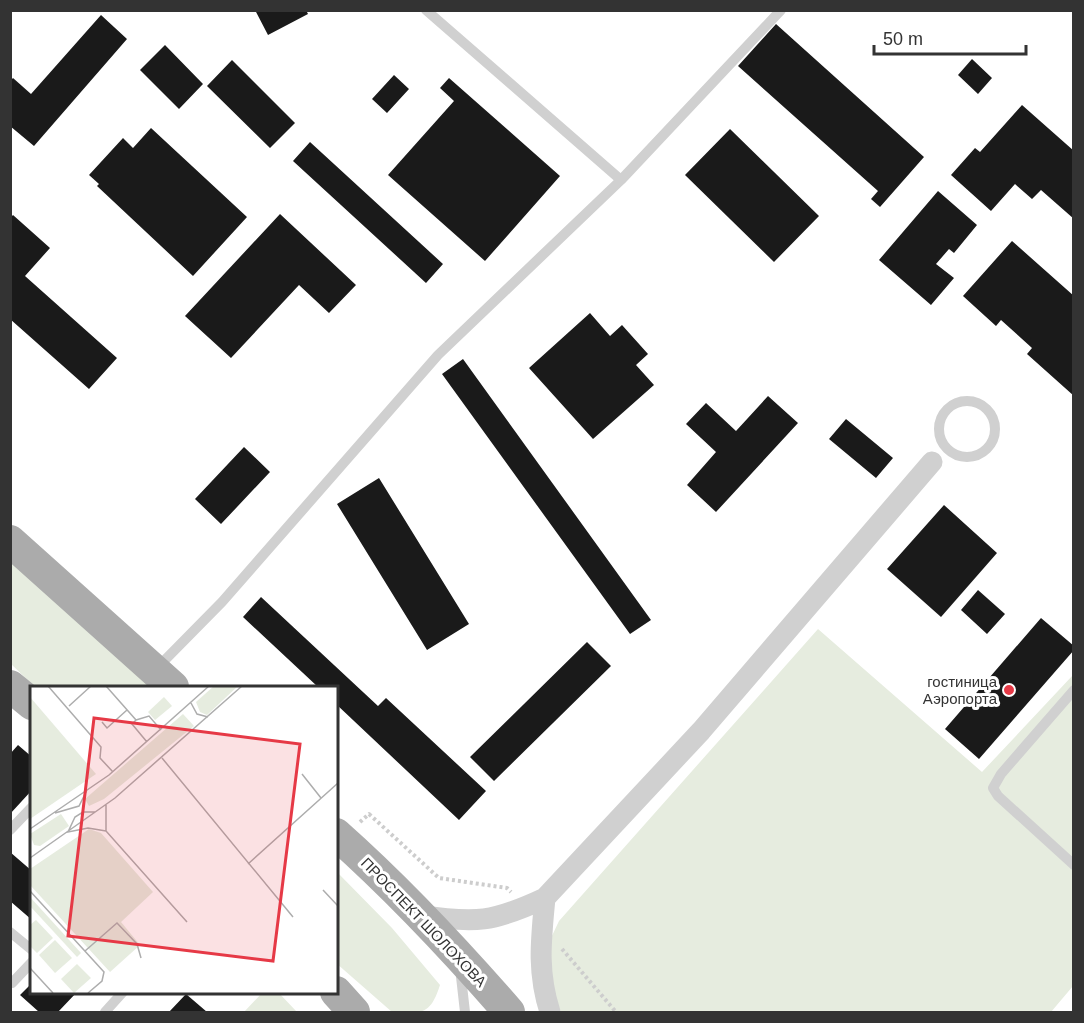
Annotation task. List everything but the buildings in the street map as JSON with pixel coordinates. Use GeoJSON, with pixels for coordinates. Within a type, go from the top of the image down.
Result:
{"type":"FeatureCollection","features":[{"type":"Feature","properties":{"kind":"main road"},"geometry":{"type":"LineString","coordinates":[[10,541],[164,678]]}},
{"type":"Feature","properties":{"kind":"main road","name":"ПРОСПЕКТ ШОЛОХОВА"},"geometry":{"type":"LineString","coordinates":[[338,836],[420,915],[509,1012]]}},
{"type":"Feature","properties":{"kind":"main road"},"geometry":{"type":"LineString","coordinates":[[337,993],[354,1012]]}},
{"type":"Feature","properties":{"kind":"street"},"geometry":{"type":"LineString","coordinates":[[420,915],[459,920],[491,919],[517,912],[545,898],[701,731],[939,455]]}},
{"type":"Feature","properties":{"kind":"street"},"geometry":{"type":"LineString","coordinates":[[545,898],[541,956],[542,988],[550,1012]]}},
{"type":"Feature","properties":{"kind":"lane"},"geometry":{"type":"LineString","coordinates":[[426,10],[621,180]]}},
{"type":"Feature","properties":{"kind":"lane"},"geometry":{"type":"LineString","coordinates":[[164,678],[222,602],[438,355],[621,180],[781,10]]}},
{"type":"Feature","properties":{"kind":"lane"},"geometry":{"type":"LineString","coordinates":[[963,400],[978,403],[989,412],[995,425],[994,433],[993,440],[984,452],[970,457],[939,455],[940,418],[950,406],[963,400]]}},
{"type":"Feature","properties":{"kind":"lane"},"geometry":{"type":"LineString","coordinates":[[1074,690],[1000,774],[993,788],[998,796],[1074,865]]}},
{"type":"Feature","properties":{"kind":"lane"},"geometry":{"type":"LineString","coordinates":[[10,830],[30,809]]}},
{"type":"Feature","properties":{"kind":"lane"},"geometry":{"type":"LineString","coordinates":[[10,932],[30,948]]}},
{"type":"Feature","properties":{"kind":"lane"},"geometry":{"type":"LineString","coordinates":[[459,957],[465,1012]]}},
{"type":"Feature","properties":{"kind":"lane"},"geometry":{"type":"LineString","coordinates":[[12,983],[30,964]]}},
{"type":"Feature","properties":{"kind":"lane"},"geometry":{"type":"LineString","coordinates":[[105,1012],[122,993]]}},
{"type":"Feature","properties":{"kind":"path"},"geometry":{"type":"LineString","coordinates":[[369,814],[440,878]]}},
{"type":"Feature","properties":{"kind":"shaded area"},"geometry":{"type":"Polygon","coordinates":[[[10,558],[149,686],[34,686],[11,664],[10,558]]]}},
{"type":"Feature","properties":{"kind":"shaded area"},"geometry":{"type":"Polygon","coordinates":[[[818,629],[982,772],[1073,675],[1073,986],[1051,1012],[561,1012],[547,982],[550,940],[559,921],[818,629]]]}},
{"type":"Feature","properties":{"kind":"shaded area"},"geometry":{"type":"Polygon","coordinates":[[[338,873],[392,928],[440,985],[432,1002],[424,1010],[411,1013],[392,1012],[338,965],[338,873]]]}},
{"type":"Feature","properties":{"kind":"shaded area"},"geometry":{"type":"Polygon","coordinates":[[[262,993],[279,993],[297,1012],[244,1012],[262,993]]]}},
{"type":"Feature","properties":{"kind":"place","name":"гостиница Аэропорта"},"geometry":{"type":"Point","coordinates":[1009,690]}}]}
